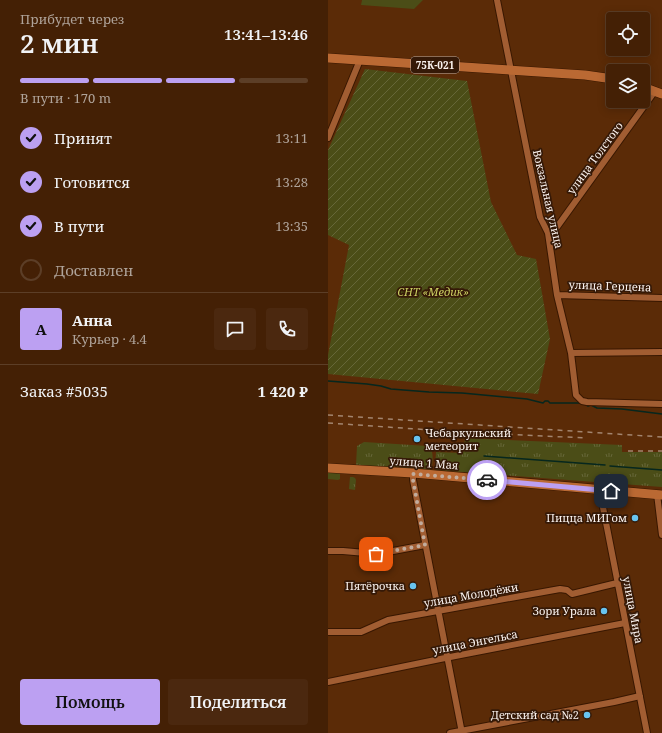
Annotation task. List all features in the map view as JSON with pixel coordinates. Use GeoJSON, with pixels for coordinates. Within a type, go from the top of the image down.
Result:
{"type":"FeatureCollection","features":[{"type":"Feature","properties":{"kind":"main road","name":"75К-021"},"geometry":{"type":"LineString","coordinates":[[328,58],[585,75],[606,78]]}},
{"type":"Feature","properties":{"kind":"main road","name":"улица 1 Мая"},"geometry":{"type":"LineString","coordinates":[[328,468],[660,495]]}},
{"type":"Feature","properties":{"kind":"street","name":"Вокзальная улица"},"geometry":{"type":"LineString","coordinates":[[498,0],[540,218],[548,233],[557,294],[571,353],[576,395],[582,401],[587,402],[662,404]]}},
{"type":"Feature","properties":{"kind":"street"},"geometry":{"type":"LineString","coordinates":[[328,138],[360,60]]}},
{"type":"Feature","properties":{"kind":"street","name":"улица Толстого"},"geometry":{"type":"LineString","coordinates":[[548,233],[557,227],[658,93]]}},
{"type":"Feature","properties":{"kind":"street","name":"улица Герцена"},"geometry":{"type":"LineString","coordinates":[[557,294],[662,298]]}},
{"type":"Feature","properties":{"kind":"street"},"geometry":{"type":"LineString","coordinates":[[571,353],[662,352]]}},
{"type":"Feature","properties":{"kind":"street"},"geometry":{"type":"LineString","coordinates":[[413,474],[425,545],[462,732]]}},
{"type":"Feature","properties":{"kind":"street","name":"улица Мира"},"geometry":{"type":"LineString","coordinates":[[601,490],[617,583],[647,733]]}},
{"type":"Feature","properties":{"kind":"street"},"geometry":{"type":"LineString","coordinates":[[660,495],[662,535]]}},
{"type":"Feature","properties":{"kind":"street"},"geometry":{"type":"LineString","coordinates":[[328,551],[376,554],[425,545]]}},
{"type":"Feature","properties":{"kind":"street","name":"улица Молодёжи"},"geometry":{"type":"LineString","coordinates":[[328,632],[362,632],[388,620],[560,589],[567,590],[572,594],[617,583]]}},
{"type":"Feature","properties":{"kind":"street","name":"улица Энгельса"},"geometry":{"type":"LineString","coordinates":[[328,682],[447,657],[625,623]]}},
{"type":"Feature","properties":{"kind":"street"},"geometry":{"type":"LineString","coordinates":[[450,733],[462,732],[640,696]]}},
{"type":"Feature","properties":{"kind":"green space"},"geometry":{"type":"Polygon","coordinates":[[[362,0],[423,0],[414,9],[361,5],[362,0]]]}},
{"type":"Feature","properties":{"kind":"green space","name":"СНТ «Медик»"},"geometry":{"type":"Polygon","coordinates":[[[365,69],[467,81],[491,202],[517,255],[536,259],[550,339],[538,394],[328,374],[328,355],[349,245],[328,235],[328,150],[365,69]]]}},
{"type":"Feature","properties":{"kind":"green space"},"geometry":{"type":"Polygon","coordinates":[[[465,438],[622,445],[622,452],[662,452],[662,487],[436,470],[436,452],[463,453],[465,438]]]}},
{"type":"Feature","properties":{"kind":"green space"},"geometry":{"type":"Polygon","coordinates":[[[364,442],[428,446],[432,451],[432,468],[430,470],[356,465],[357,446],[364,442]]]}},
{"type":"Feature","properties":{"kind":"green space"},"geometry":{"type":"Polygon","coordinates":[[[328,472],[339,473],[340,479],[328,479],[328,472]]]}},
{"type":"Feature","properties":{"kind":"green space"},"geometry":{"type":"Polygon","coordinates":[[[350,477],[355,478],[356,480],[355,490],[349,489],[350,477]]]}},
{"type":"Feature","properties":{"kind":"waterway"},"geometry":{"type":"LineString","coordinates":[[328,381],[367,384],[391,389],[462,393],[527,399],[543,403],[545,401],[550,403],[583,403],[597,408],[622,409],[662,414]]}},
{"type":"Feature","properties":{"kind":"waterway"},"geometry":{"type":"LineString","coordinates":[[484,456],[605,465]]}},
{"type":"Feature","properties":{"kind":"waterway"},"geometry":{"type":"LineString","coordinates":[[610,466],[662,470]]}},
{"type":"Feature","properties":{"kind":"railway"},"geometry":{"type":"LineString","coordinates":[[328,415],[662,437]]}},
{"type":"Feature","properties":{"kind":"railway"},"geometry":{"type":"LineString","coordinates":[[328,423],[461,432],[586,438]]}},
{"type":"Feature","properties":{"kind":"railway"},"geometry":{"type":"LineString","coordinates":[[628,451],[662,451]]}},
{"type":"Feature","properties":{"kind":"way so far"},"geometry":{"type":"LineString","coordinates":[[376,554],[425,545],[413,474],[487,480]]}},
{"type":"Feature","properties":{"kind":"place","name":"Чебаркульский метеорит"},"geometry":{"type":"Point","coordinates":[417,439]}},
{"type":"Feature","properties":{"kind":"place","name":"Пицца МИГом"},"geometry":{"type":"Point","coordinates":[635,518]}},
{"type":"Feature","properties":{"kind":"place","name":"Пятёрочка"},"geometry":{"type":"Point","coordinates":[413,586]}},
{"type":"Feature","properties":{"kind":"place","name":"Зори Урала"},"geometry":{"type":"Point","coordinates":[604,611]}},
{"type":"Feature","properties":{"kind":"place","name":"Детский сад №2"},"geometry":{"type":"Point","coordinates":[587,715]}},
{"type":"Feature","properties":{"kind":"route"},"geometry":{"type":"LineString","coordinates":[[487,480],[611,491]]}}]}
